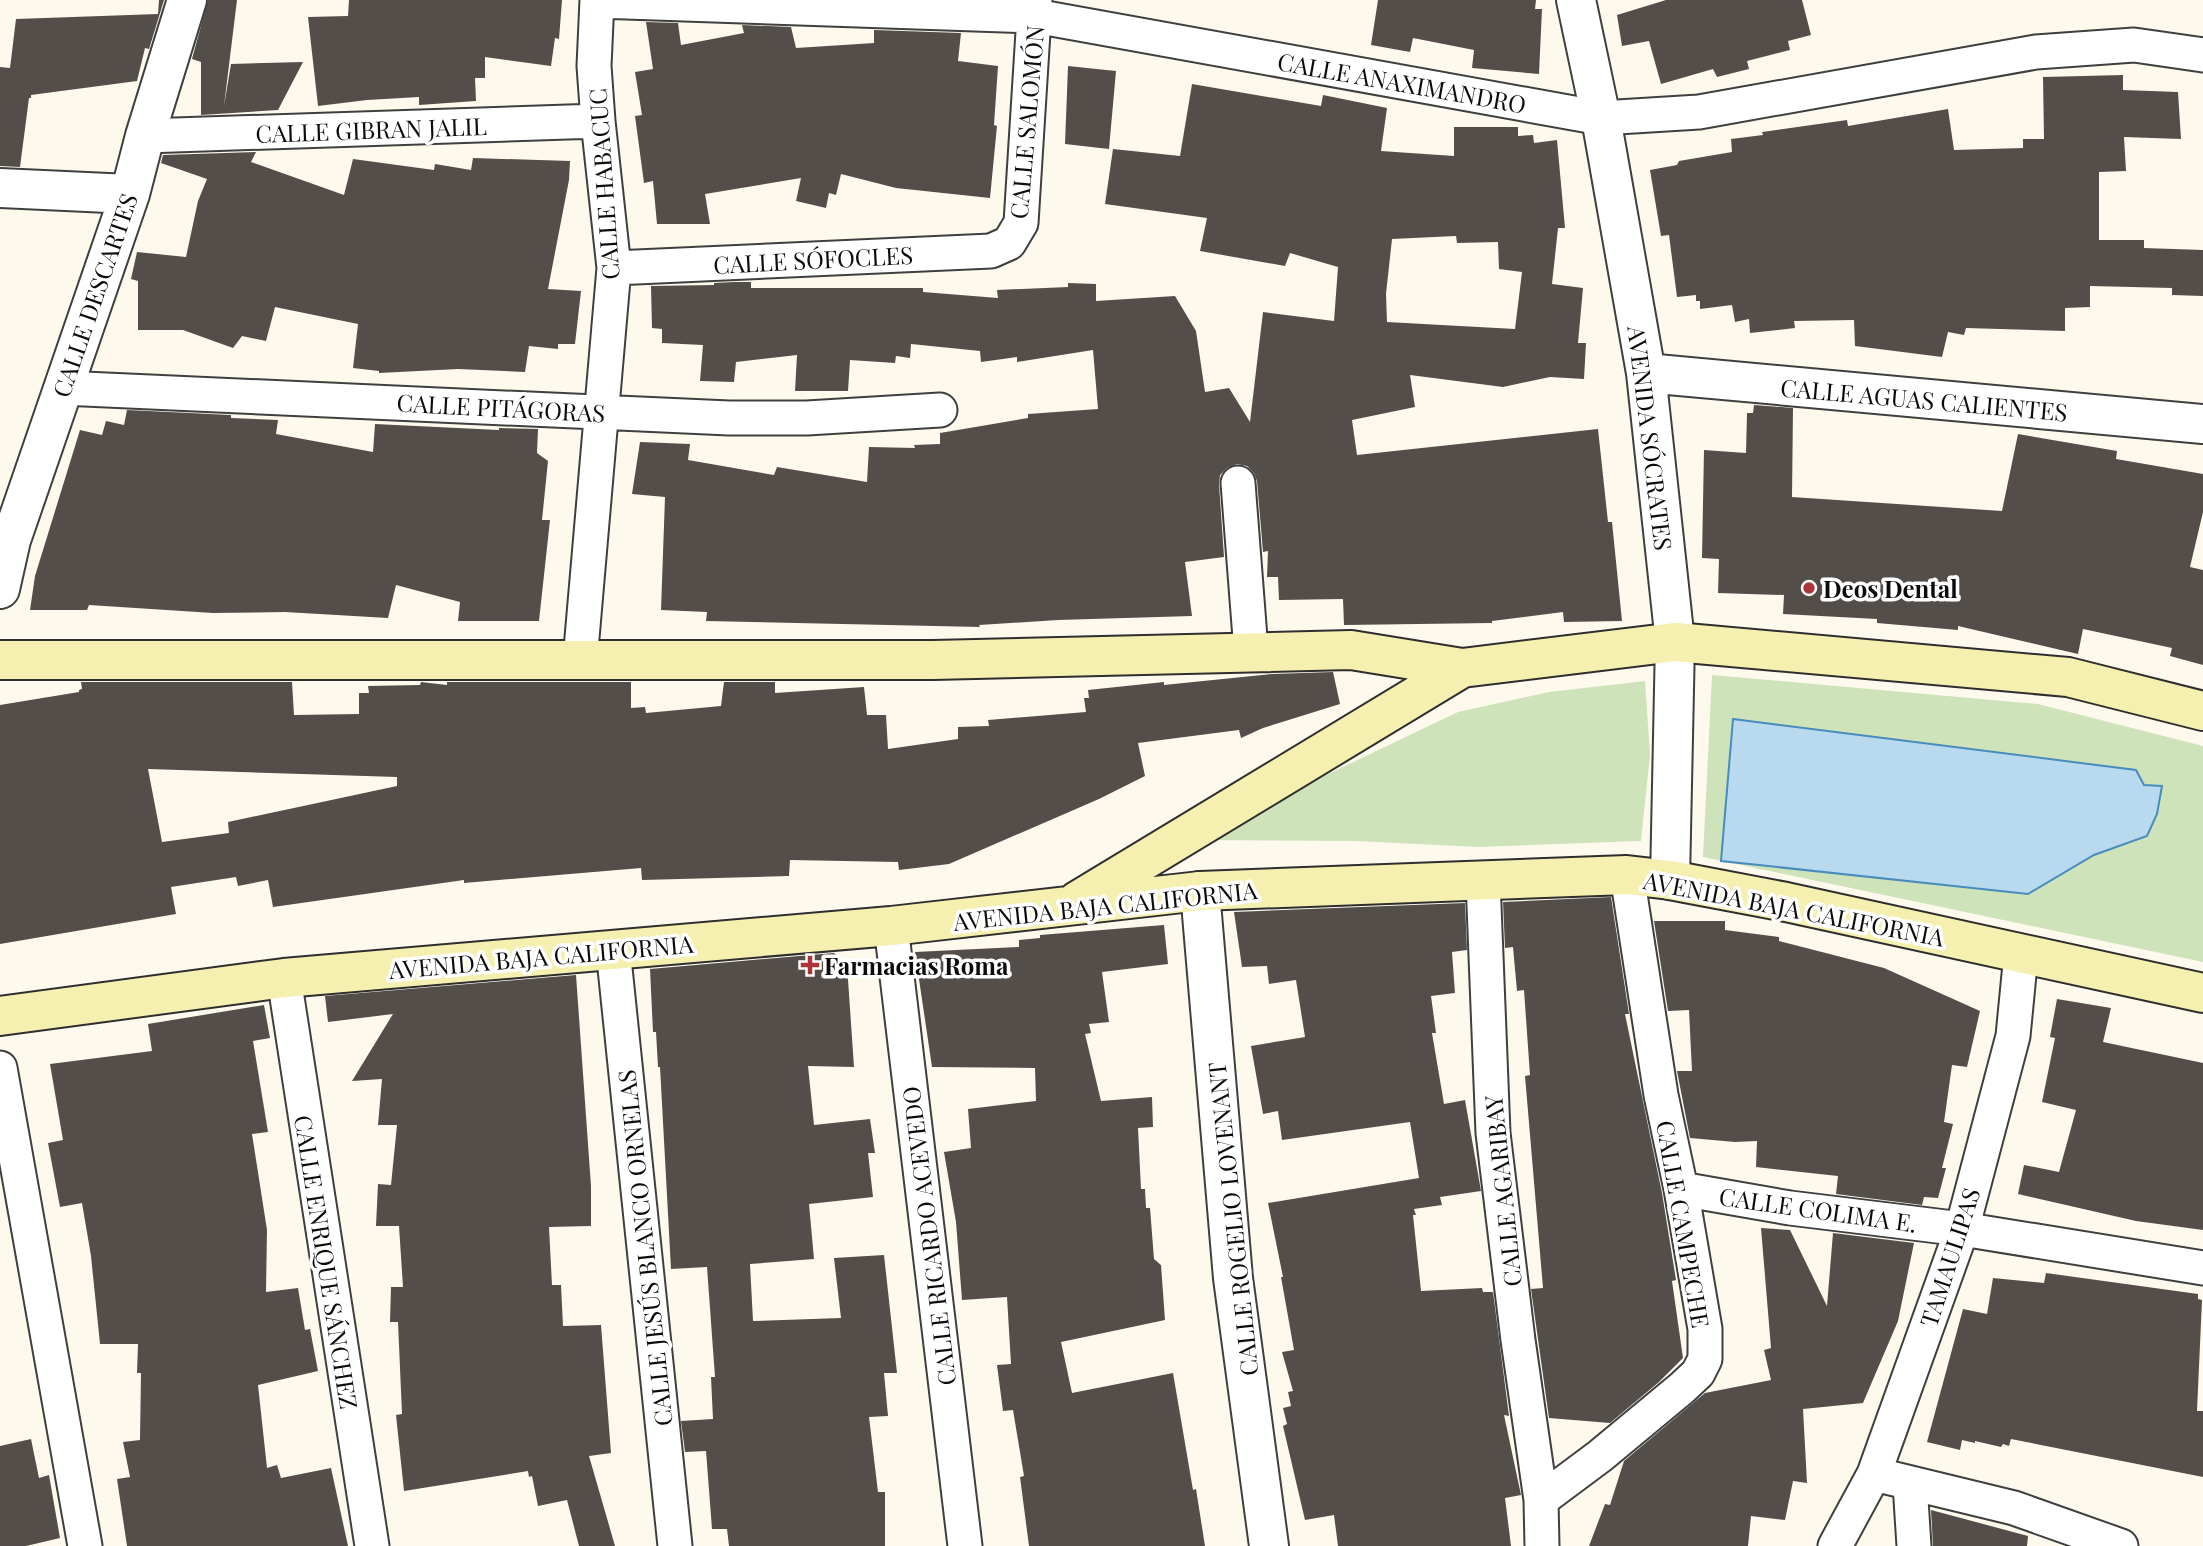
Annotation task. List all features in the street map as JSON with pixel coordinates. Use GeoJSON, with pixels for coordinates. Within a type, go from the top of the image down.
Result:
{"type":"FeatureCollection","features":[{"type":"Feature","properties":{"kind":"main road"},"geometry":{"type":"LineString","coordinates":[[0,660],[933,660],[1351,650],[1462,668],[1675,642],[2068,677],[2203,711]]}},
{"type":"Feature","properties":{"kind":"main road"},"geometry":{"type":"LineString","coordinates":[[1065,908],[1462,668]]}},
{"type":"Feature","properties":{"kind":"main road","name":"AVENIDA BAJA CALIFORNIA"},"geometry":{"type":"LineString","coordinates":[[0,1016],[284,978],[891,926],[1200,891],[1627,875],[1670,880],[1786,902],[2203,993]]}},
{"type":"Feature","properties":{"kind":"street","name":"CALLE DESCARTES"},"geometry":{"type":"LineString","coordinates":[[0,589],[11,540],[61,388],[130,194],[187,0]]}},
{"type":"Feature","properties":{"kind":"street","name":"AVENIDA SÓCRATES"},"geometry":{"type":"LineString","coordinates":[[1576,0],[1601,118],[1646,373],[1675,642],[1670,880]]}},
{"type":"Feature","properties":{"kind":"street","name":"CALLE ANAXIMANDRO"},"geometry":{"type":"LineString","coordinates":[[597,1],[1035,8],[1601,118],[1699,112],[2036,52],[2134,45],[2203,55]]}},
{"type":"Feature","properties":{"kind":"street","name":"CALLE HABACUC"},"geometry":{"type":"LineString","coordinates":[[580,661],[614,268],[594,66],[597,1]]}},
{"type":"Feature","properties":{"kind":"street","name":"CALLE SALOMÓN"},"geometry":{"type":"LineString","coordinates":[[1009,243],[1021,223],[1035,8]]}},
{"type":"Feature","properties":{"kind":"street","name":"CALLE GIBRAN JALIL"},"geometry":{"type":"LineString","coordinates":[[145,136],[598,121]]}},
{"type":"Feature","properties":{"kind":"street"},"geometry":{"type":"LineString","coordinates":[[0,188],[130,194]]}},
{"type":"Feature","properties":{"kind":"street","name":"CALLE SÓFOCLES"},"geometry":{"type":"LineString","coordinates":[[614,268],[991,251],[1009,243]]}},
{"type":"Feature","properties":{"kind":"street","name":"CALLE AGUAS CALIENTES"},"geometry":{"type":"LineString","coordinates":[[1646,373],[2203,424]]}},
{"type":"Feature","properties":{"kind":"street","name":"CALLE PITÁGORAS"},"geometry":{"type":"LineString","coordinates":[[61,388],[729,418],[807,418],[940,410]]}},
{"type":"Feature","properties":{"kind":"street"},"geometry":{"type":"LineString","coordinates":[[1238,483],[1251,651]]}},
{"type":"Feature","properties":{"kind":"street","name":"CALLE CAMPECHE"},"geometry":{"type":"LineString","coordinates":[[1541,1500],[1600,1456],[1682,1388],[1698,1373],[1705,1359],[1705,1329],[1681,1189],[1661,1095],[1627,875]]}},
{"type":"Feature","properties":{"kind":"street","name":"CALLE AGARIBAY"},"geometry":{"type":"LineString","coordinates":[[1483,880],[1493,1133],[1541,1500],[1542,1546]]}},
{"type":"Feature","properties":{"kind":"street","name":"CALLE ROGELIO LOVENANT"},"geometry":{"type":"LineString","coordinates":[[1200,891],[1233,1278],[1269,1546]]}},
{"type":"Feature","properties":{"kind":"street","name":"CALLE RICARDO ACEVEDO"},"geometry":{"type":"LineString","coordinates":[[891,926],[965,1546]]}},
{"type":"Feature","properties":{"kind":"street","name":"CALLE JESÚS BLANCO ORNELAS"},"geometry":{"type":"LineString","coordinates":[[613,949],[675,1546]]}},
{"type":"Feature","properties":{"kind":"street","name":"TAMAULIPAS"},"geometry":{"type":"LineString","coordinates":[[1835,1546],[1874,1474],[1962,1229],[2013,1036],[2021,954]]}},
{"type":"Feature","properties":{"kind":"street","name":"CALLE ENRIQUE SÁNCHEZ"},"geometry":{"type":"LineString","coordinates":[[284,978],[372,1546]]}},
{"type":"Feature","properties":{"kind":"street"},"geometry":{"type":"LineString","coordinates":[[0,1068],[85,1546]]}},
{"type":"Feature","properties":{"kind":"street","name":"CALLE COLIMA E."},"geometry":{"type":"LineString","coordinates":[[1681,1189],[1790,1208],[1962,1229],[2203,1268]]}},
{"type":"Feature","properties":{"kind":"street"},"geometry":{"type":"LineString","coordinates":[[1874,1474],[1910,1485],[2014,1508],[2121,1546]]}},
{"type":"Feature","properties":{"kind":"street"},"geometry":{"type":"LineString","coordinates":[[1910,1485],[1914,1546]]}},
{"type":"Feature","properties":{"kind":"green space"},"geometry":{"type":"Polygon","coordinates":[[[1712,675],[2038,704],[2203,746],[2203,962],[1703,857],[1712,675]]]}},
{"type":"Feature","properties":{"kind":"green space"},"geometry":{"type":"Polygon","coordinates":[[[1645,681],[1650,755],[1641,841],[1478,847],[1356,841],[1190,840],[1458,712],[1549,692],[1645,681]]]}},
{"type":"Feature","properties":{"kind":"water"},"geometry":{"type":"Polygon","coordinates":[[[1733,719],[2136,770],[2144,785],[2162,786],[2157,814],[2147,836],[2094,855],[2028,894],[1721,861],[1733,719]]]}},
{"type":"Feature","properties":{"kind":"building"},"geometry":{"type":"Polygon","coordinates":[[[159,0],[164,0],[149,49],[145,48],[137,81],[31,95],[20,167],[0,166],[0,67],[10,68],[16,19],[158,14],[159,0]]]}},
{"type":"Feature","properties":{"kind":"building"},"geometry":{"type":"Polygon","coordinates":[[[208,0],[237,0],[224,106],[231,64],[303,62],[278,110],[201,115],[201,62],[192,59],[208,0]]]}},
{"type":"Feature","properties":{"kind":"building"},"geometry":{"type":"Polygon","coordinates":[[[349,0],[562,0],[559,39],[555,38],[551,66],[485,57],[485,78],[475,78],[476,101],[419,105],[419,97],[318,106],[308,17],[348,16],[349,0]]]}},
{"type":"Feature","properties":{"kind":"building"},"geometry":{"type":"Polygon","coordinates":[[[1378,0],[1536,0],[1535,9],[1542,9],[1539,74],[1472,68],[1474,50],[1413,38],[1410,52],[1371,45],[1378,0]]]}},
{"type":"Feature","properties":{"kind":"building"},"geometry":{"type":"Polygon","coordinates":[[[1666,0],[1802,0],[1811,35],[1788,41],[1790,50],[1747,61],[1749,69],[1717,77],[1713,69],[1661,84],[1649,41],[1622,46],[1617,15],[1666,0]]]}},
{"type":"Feature","properties":{"kind":"building"},"geometry":{"type":"Polygon","coordinates":[[[646,22],[678,23],[681,45],[744,33],[742,25],[791,27],[796,48],[874,43],[874,30],[961,33],[958,61],[998,66],[994,125],[997,126],[990,198],[896,188],[841,174],[836,195],[829,193],[826,208],[796,201],[801,178],[705,194],[710,224],[657,224],[653,181],[644,183],[635,116],[642,115],[635,72],[653,69],[646,22]]]}},
{"type":"Feature","properties":{"kind":"building"},"geometry":{"type":"Polygon","coordinates":[[[1068,66],[1116,71],[1109,149],[1065,144],[1068,66]]]}},
{"type":"Feature","properties":{"kind":"building"},"geometry":{"type":"Polygon","coordinates":[[[2123,75],[2123,90],[2178,92],[2181,139],[2124,137],[2126,171],[2099,172],[2099,240],[2144,240],[2144,248],[2203,250],[2203,296],[2172,295],[2172,288],[2090,286],[2090,307],[2065,308],[2065,331],[1966,328],[1964,335],[1948,332],[1942,357],[1855,346],[1854,320],[1794,321],[1795,328],[1750,333],[1749,319],[1735,322],[1732,305],[1700,309],[1700,301],[1696,301],[1696,295],[1677,297],[1669,235],[1661,236],[1650,170],[1677,165],[1679,161],[1732,152],[1731,139],[1763,135],[1762,132],[1847,120],[1848,126],[1948,109],[1954,150],[2023,148],[2023,139],[2044,139],[2043,77],[2123,75]]]}},
{"type":"Feature","properties":{"kind":"building"},"geometry":{"type":"Polygon","coordinates":[[[1192,84],[1321,106],[1323,95],[1387,108],[1381,151],[1454,156],[1454,127],[1518,127],[1518,136],[1533,135],[1534,143],[1557,140],[1565,228],[1558,228],[1552,284],[1583,288],[1578,343],[1586,343],[1584,379],[1550,377],[1503,387],[1410,375],[1415,407],[1352,420],[1357,455],[1598,429],[1608,522],[1612,522],[1622,621],[1564,622],[1563,612],[1492,623],[1344,625],[1343,599],[1279,600],[1278,577],[1267,577],[1268,551],[1263,552],[1257,481],[1247,466],[1237,464],[1220,475],[1224,557],[1185,562],[1192,616],[1058,620],[979,625],[980,627],[706,621],[707,612],[661,610],[665,497],[632,494],[640,442],[690,444],[688,460],[774,475],[777,467],[867,482],[869,447],[915,448],[914,445],[940,444],[940,433],[1028,418],[1028,414],[1098,409],[1093,350],[1017,362],[1017,357],[981,362],[980,351],[911,344],[910,358],[896,356],[895,363],[850,360],[848,391],[795,391],[797,355],[736,362],[734,382],[700,381],[703,345],[662,343],[662,329],[652,328],[651,286],[751,282],[751,288],[923,288],[923,292],[998,298],[997,290],[1068,287],[1068,283],[1096,284],[1096,301],[1175,296],[1196,331],[1205,392],[1229,388],[1250,422],[1263,312],[1334,321],[1338,267],[1290,253],[1285,266],[1200,251],[1207,218],[1105,204],[1113,149],[1180,156],[1192,84]],[[1456,236],[1392,239],[1386,294],[1387,322],[1515,329],[1522,272],[1499,269],[1498,242],[1457,243],[1456,236]]]}},
{"type":"Feature","properties":{"kind":"building"},"geometry":{"type":"Polygon","coordinates":[[[256,152],[251,162],[344,195],[353,159],[434,170],[435,164],[471,170],[473,158],[570,161],[569,180],[548,289],[581,291],[575,344],[558,344],[558,349],[529,346],[525,372],[458,369],[379,373],[353,368],[358,324],[275,307],[266,341],[242,336],[233,348],[183,330],[138,330],[138,281],[131,279],[137,252],[186,257],[198,201],[207,179],[161,163],[163,155],[256,152]]]}},
{"type":"Feature","properties":{"kind":"building"},"geometry":{"type":"Polygon","coordinates":[[[1754,405],[1793,408],[1792,497],[2002,511],[2018,434],[2117,451],[2116,459],[2203,474],[2203,512],[2190,567],[2203,570],[2203,665],[2170,656],[2172,648],[2083,629],[2078,654],[1958,626],[1958,630],[1877,623],[1877,619],[1783,614],[1784,595],[1718,593],[1719,559],[1702,558],[1704,450],[1746,453],[1747,413],[1753,413],[1754,405]]]}},
{"type":"Feature","properties":{"kind":"building"},"geometry":{"type":"Polygon","coordinates":[[[127,410],[278,420],[276,434],[373,452],[375,424],[499,430],[538,429],[537,453],[548,461],[542,520],[550,520],[539,621],[458,621],[460,602],[396,585],[388,618],[285,612],[213,613],[89,605],[87,610],[30,610],[35,576],[80,430],[102,435],[106,421],[124,425],[127,410]]]}},
{"type":"Feature","properties":{"kind":"building"},"geometry":{"type":"Polygon","coordinates":[[[1333,672],[1340,704],[1263,728],[1241,738],[1239,730],[1138,743],[1145,776],[1099,799],[949,864],[899,870],[898,862],[790,860],[789,876],[642,880],[641,868],[464,883],[464,880],[273,907],[268,880],[238,886],[236,877],[171,887],[176,914],[0,944],[0,705],[79,692],[82,689],[81,682],[292,682],[294,715],[359,714],[359,693],[369,693],[368,686],[420,685],[421,682],[447,685],[447,682],[631,682],[631,708],[645,707],[646,713],[721,706],[724,682],[775,682],[775,693],[864,687],[867,715],[886,715],[888,749],[958,739],[958,727],[989,726],[988,720],[1086,712],[1084,698],[1089,698],[1088,690],[1272,674],[1333,672]],[[148,769],[162,842],[229,833],[228,822],[397,786],[397,777],[148,769]]]}},
{"type":"Feature","properties":{"kind":"building"},"geometry":{"type":"Polygon","coordinates":[[[1611,897],[1629,1014],[1625,1014],[1662,1193],[1676,1280],[1672,1281],[1683,1358],[1610,1423],[1549,1418],[1531,1289],[1543,1288],[1525,1076],[1530,1075],[1524,990],[1517,991],[1513,947],[1505,948],[1503,902],[1611,897]]]}},
{"type":"Feature","properties":{"kind":"building"},"geometry":{"type":"Polygon","coordinates":[[[1465,903],[1467,950],[1452,952],[1455,993],[1431,996],[1436,1033],[1432,1033],[1444,1104],[1465,1100],[1481,1191],[1440,1197],[1442,1205],[1414,1209],[1416,1215],[1413,1215],[1421,1291],[1482,1288],[1483,1292],[1493,1292],[1509,1416],[1504,1415],[1521,1495],[1505,1498],[1511,1546],[1338,1546],[1334,1515],[1305,1520],[1283,1426],[1287,1424],[1283,1408],[1291,1406],[1288,1392],[1293,1391],[1282,1352],[1294,1350],[1268,1203],[1419,1178],[1410,1122],[1282,1140],[1278,1111],[1263,1114],[1251,1046],[1305,1037],[1296,980],[1269,984],[1267,966],[1242,967],[1234,912],[1465,903]]]}},
{"type":"Feature","properties":{"kind":"building"},"geometry":{"type":"Polygon","coordinates":[[[1654,921],[1725,921],[1725,930],[1779,937],[1779,941],[1884,968],[1980,1011],[1967,1067],[1952,1065],[1944,1122],[1953,1124],[1938,1198],[1924,1197],[1922,1205],[1836,1194],[1838,1176],[1756,1167],[1757,1141],[1690,1138],[1677,1071],[1692,1071],[1689,1010],[1668,1011],[1654,921]]]}},
{"type":"Feature","properties":{"kind":"building"},"geometry":{"type":"Polygon","coordinates":[[[1164,925],[1168,964],[1102,972],[1109,1022],[1089,1024],[1091,1033],[1085,1034],[1101,1101],[1152,1097],[1153,1127],[1138,1128],[1141,1189],[1145,1189],[1146,1208],[1150,1208],[1154,1259],[1161,1265],[1165,1320],[1061,1342],[1072,1393],[1173,1373],[1205,1546],[1029,1546],[1020,1477],[1024,1476],[1013,1410],[1003,1411],[997,1365],[1011,1364],[1007,1297],[962,1300],[956,1222],[944,1152],[971,1148],[968,1109],[1036,1101],[1035,1068],[932,1067],[915,952],[1019,947],[1019,940],[1040,938],[1040,935],[1164,925]]]}},
{"type":"Feature","properties":{"kind":"building"},"geometry":{"type":"Polygon","coordinates":[[[834,953],[847,965],[854,1067],[808,1066],[814,1125],[870,1119],[875,1153],[868,1153],[873,1197],[809,1204],[814,1259],[750,1264],[753,1321],[841,1318],[834,1258],[884,1255],[897,1373],[884,1373],[888,1416],[869,1417],[878,1492],[885,1492],[885,1546],[729,1546],[727,1529],[712,1529],[706,1451],[685,1452],[681,1421],[713,1419],[711,1377],[715,1377],[707,1267],[671,1269],[660,1067],[656,1032],[653,1032],[650,969],[834,953]]]}},
{"type":"Feature","properties":{"kind":"building"},"geometry":{"type":"Polygon","coordinates":[[[576,975],[591,1186],[591,1226],[549,1227],[552,1285],[561,1285],[563,1326],[601,1325],[611,1453],[589,1456],[615,1546],[579,1546],[567,1500],[538,1506],[532,1476],[529,1477],[528,1471],[404,1491],[396,1415],[402,1414],[398,1322],[390,1322],[391,1287],[403,1287],[399,1226],[376,1226],[378,1184],[391,1185],[397,1125],[378,1125],[382,1079],[352,1081],[393,1014],[328,1022],[325,996],[576,975]]]}},
{"type":"Feature","properties":{"kind":"building"},"geometry":{"type":"Polygon","coordinates":[[[2057,999],[2111,1008],[2103,1042],[2203,1063],[2203,1230],[2136,1221],[2018,1194],[2024,1165],[2059,1172],[2076,1110],[2042,1102],[2055,1038],[2050,1037],[2057,999]]]}},
{"type":"Feature","properties":{"kind":"building"},"geometry":{"type":"Polygon","coordinates":[[[264,1005],[270,1038],[253,1041],[268,1132],[252,1134],[267,1230],[266,1292],[298,1288],[305,1330],[310,1329],[318,1371],[258,1385],[267,1468],[277,1465],[281,1478],[331,1468],[348,1546],[127,1546],[117,1479],[130,1477],[123,1442],[140,1440],[141,1373],[137,1373],[138,1344],[100,1344],[91,1256],[82,1203],[60,1207],[48,1143],[63,1140],[50,1064],[152,1051],[148,1024],[264,1005]]]}},
{"type":"Feature","properties":{"kind":"building"},"geometry":{"type":"Polygon","coordinates":[[[1761,1228],[1790,1230],[1827,1306],[1833,1233],[1914,1243],[1898,1321],[1863,1403],[1803,1409],[1807,1483],[1793,1481],[1785,1520],[1751,1516],[1748,1546],[1589,1546],[1605,1504],[1610,1505],[1624,1461],[1705,1393],[1771,1380],[1764,1350],[1771,1348],[1761,1228]]]}},
{"type":"Feature","properties":{"kind":"building"},"geometry":{"type":"Polygon","coordinates":[[[2046,1273],[2198,1294],[2198,1299],[2202,1300],[2197,1411],[2203,1411],[2203,1477],[2011,1439],[2009,1446],[2003,1444],[2001,1447],[1962,1440],[1960,1450],[1927,1442],[1963,1309],[1987,1314],[1993,1278],[2044,1283],[2046,1273]]]}},
{"type":"Feature","properties":{"kind":"building"},"geometry":{"type":"Polygon","coordinates":[[[31,1439],[39,1478],[49,1475],[60,1538],[26,1546],[0,1546],[0,1446],[31,1439]]]}},
{"type":"Feature","properties":{"kind":"building"},"geometry":{"type":"Polygon","coordinates":[[[1931,1510],[2028,1536],[2027,1546],[1933,1546],[1931,1510]]]}},
{"type":"Feature","properties":{"kind":"place","name":"Deos Dental"},"geometry":{"type":"Point","coordinates":[1809,588]}},
{"type":"Feature","properties":{"kind":"place","name":"Farmacias Roma"},"geometry":{"type":"Point","coordinates":[810,965]}}]}
